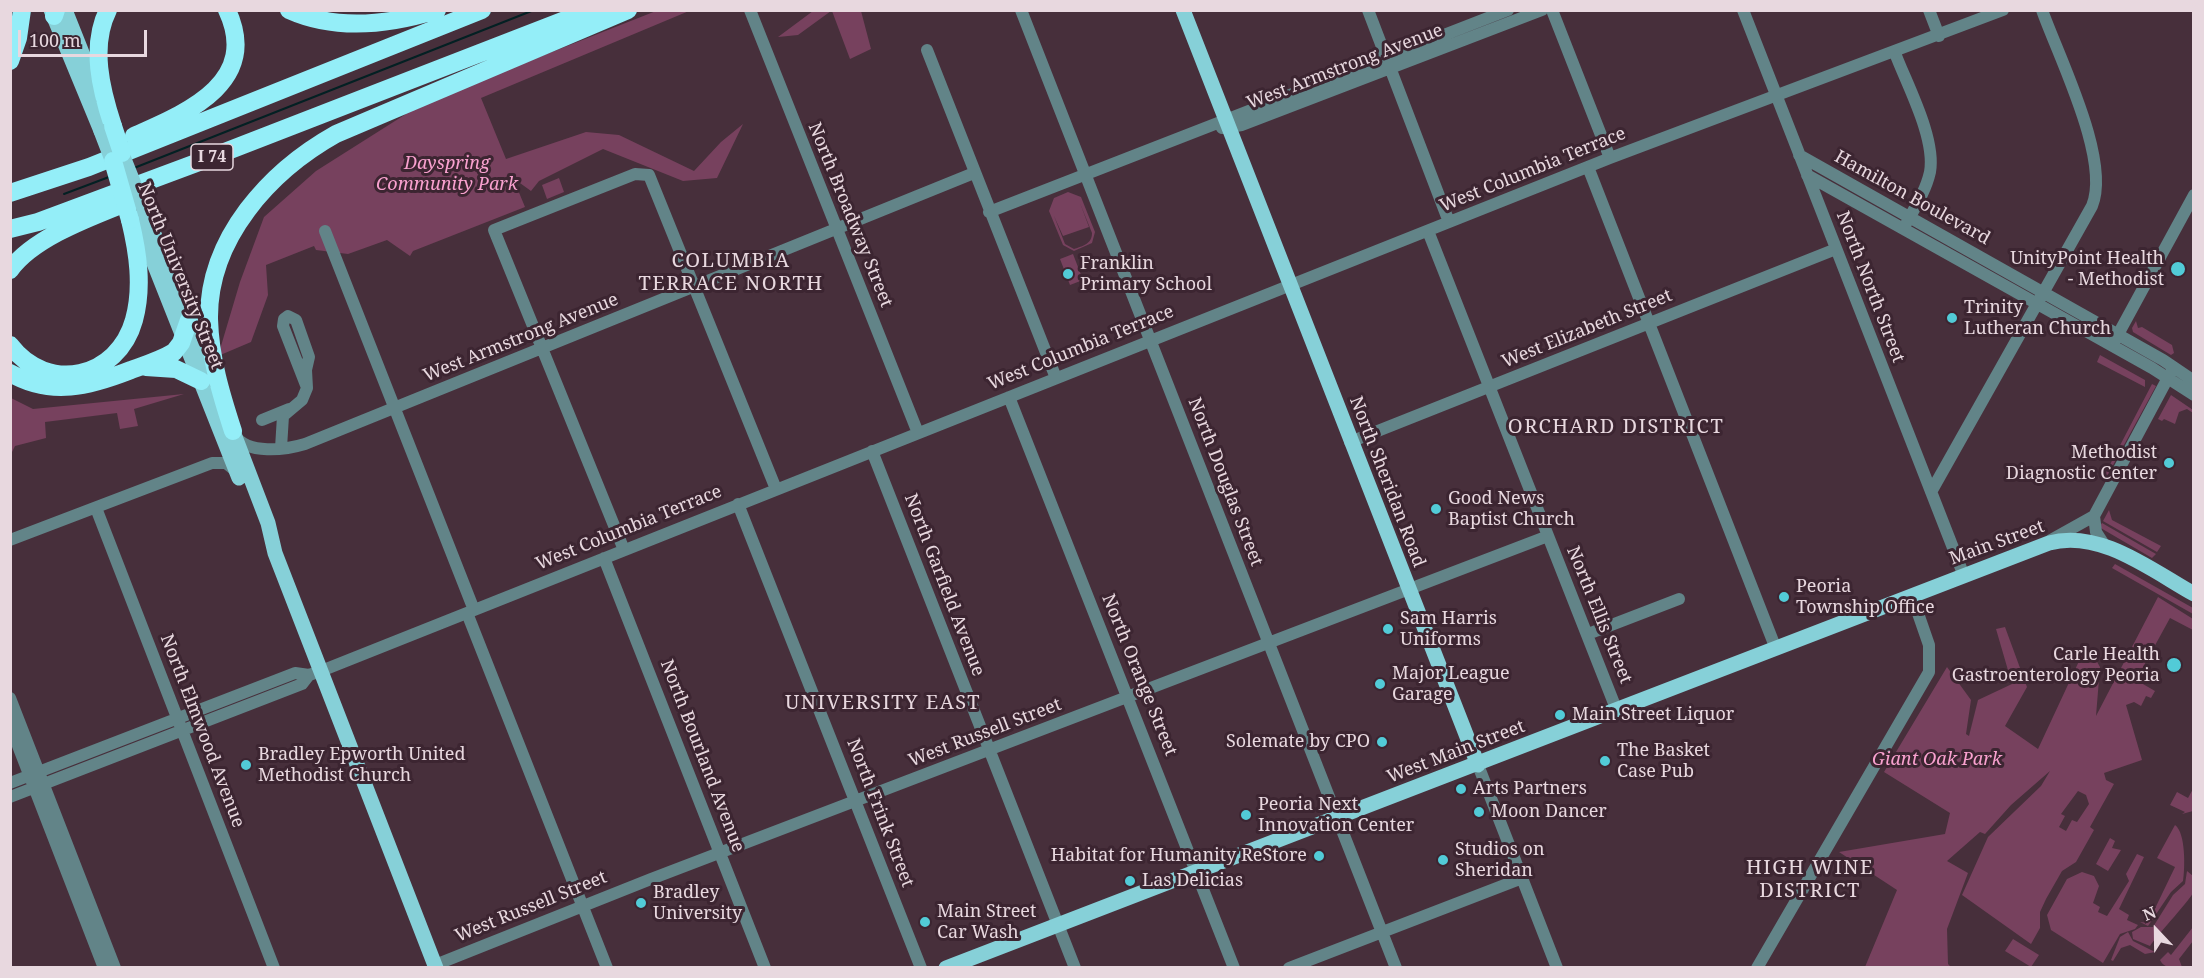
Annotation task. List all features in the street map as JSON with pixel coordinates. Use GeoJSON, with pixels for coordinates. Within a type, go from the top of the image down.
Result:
{"type":"FeatureCollection","features":[{"type":"Feature","properties":{"kind":"highway"},"geometry":{"type":"LineString","coordinates":[[10,61],[18,38],[22,10]]}},
{"type":"Feature","properties":{"kind":"highway"},"geometry":{"type":"LineString","coordinates":[[10,345],[36,368],[62,375],[93,369],[116,353],[130,331],[138,299],[137,217],[108,128],[99,67],[100,36],[108,10]]}},
{"type":"Feature","properties":{"kind":"highway"},"geometry":{"type":"LineString","coordinates":[[10,186],[163,123],[209,97],[223,82],[234,59],[234,30],[227,10]]}},
{"type":"Feature","properties":{"kind":"highway"},"geometry":{"type":"LineString","coordinates":[[289,10],[319,21],[352,24],[386,22],[437,10]]}},
{"type":"Feature","properties":{"kind":"highway","name":"I 74"},"geometry":{"type":"LineString","coordinates":[[10,193],[89,167],[482,10]]}},
{"type":"Feature","properties":{"kind":"highway","name":"I 74"},"geometry":{"type":"LineString","coordinates":[[10,229],[38,222],[178,170],[591,10]]}},
{"type":"Feature","properties":{"kind":"highway"},"geometry":{"type":"LineString","coordinates":[[233,433],[213,360],[210,306],[223,251],[239,221],[259,195],[300,157],[336,134],[628,10]]}},
{"type":"Feature","properties":{"kind":"highway"},"geometry":{"type":"LineString","coordinates":[[10,270],[34,248],[75,225],[412,80]]}},
{"type":"Feature","properties":{"kind":"highway"},"geometry":{"type":"LineString","coordinates":[[10,372],[38,385],[68,388],[95,383],[174,352],[186,329]]}},
{"type":"Feature","properties":{"kind":"highway"},"geometry":{"type":"LineString","coordinates":[[142,366],[176,369],[201,381]]}},
{"type":"Feature","properties":{"kind":"main road","name":"North Sheridan Road"},"geometry":{"type":"LineString","coordinates":[[1183,10],[1478,765]]}},
{"type":"Feature","properties":{"kind":"main road"},"geometry":{"type":"LineString","coordinates":[[57,12],[108,128]]}},
{"type":"Feature","properties":{"kind":"main road","name":"North University Street"},"geometry":{"type":"LineString","coordinates":[[137,217],[233,433],[258,498],[315,673],[436,966]]}},
{"type":"Feature","properties":{"kind":"main road","name":"North University Street"},"geometry":{"type":"LineString","coordinates":[[186,329],[201,381],[236,471],[259,526],[275,553]]}},
{"type":"Feature","properties":{"kind":"main road","name":"Main Street"},"geometry":{"type":"LineString","coordinates":[[1912,597],[2039,547],[2072,539],[2105,546],[2193,594]]}},
{"type":"Feature","properties":{"kind":"main road","name":"West Main Street"},"geometry":{"type":"LineString","coordinates":[[946,968],[1912,597]]}},
{"type":"Feature","properties":{"kind":"street","name":"North Broadway Street"},"geometry":{"type":"LineString","coordinates":[[750,10],[918,433]]}},
{"type":"Feature","properties":{"kind":"street","name":"North Douglas Street"},"geometry":{"type":"LineString","coordinates":[[1021,10],[1396,968]]}},
{"type":"Feature","properties":{"kind":"street"},"geometry":{"type":"LineString","coordinates":[[1368,10],[1449,222]]}},
{"type":"Feature","properties":{"kind":"street","name":"West Armstrong Avenue"},"geometry":{"type":"LineString","coordinates":[[989,212],[1227,123],[1242,125],[1508,10]]}},
{"type":"Feature","properties":{"kind":"street","name":"West Armstrong Avenue"},"geometry":{"type":"LineString","coordinates":[[1388,63],[1542,10]]}},
{"type":"Feature","properties":{"kind":"street"},"geometry":{"type":"LineString","coordinates":[[1552,10],[1610,158]]}},
{"type":"Feature","properties":{"kind":"street","name":"North North Street"},"geometry":{"type":"LineString","coordinates":[[1743,10],[1964,576]]}},
{"type":"Feature","properties":{"kind":"street"},"geometry":{"type":"LineString","coordinates":[[1929,10],[1939,36]]}},
{"type":"Feature","properties":{"kind":"street","name":"West Columbia Terrace"},"geometry":{"type":"LineString","coordinates":[[10,797],[295,673],[315,673],[1610,158],[1740,108],[1777,98],[2004,10]]}},
{"type":"Feature","properties":{"kind":"street"},"geometry":{"type":"LineString","coordinates":[[1931,492],[2092,206],[2098,175],[2092,143],[2042,10]]}},
{"type":"Feature","properties":{"kind":"street"},"geometry":{"type":"LineString","coordinates":[[927,50],[1056,378]]}},
{"type":"Feature","properties":{"kind":"street"},"geometry":{"type":"LineString","coordinates":[[1895,53],[1928,140],[1931,159],[1927,182],[1904,228]]}},
{"type":"Feature","properties":{"kind":"street","name":"Hamilton Boulevard"},"geometry":{"type":"LineString","coordinates":[[1799,155],[1910,217],[2039,297],[2112,346],[2170,374],[2193,381]]}},
{"type":"Feature","properties":{"kind":"street"},"geometry":{"type":"LineString","coordinates":[[1588,167],[1776,649]]}},
{"type":"Feature","properties":{"kind":"street","name":"West Armstrong Avenue"},"geometry":{"type":"LineString","coordinates":[[258,498],[252,464],[259,455],[281,448],[303,445],[974,173]]}},
{"type":"Feature","properties":{"kind":"street"},"geometry":{"type":"LineString","coordinates":[[624,550],[494,230],[635,174],[647,174],[652,179],[776,489]]}},
{"type":"Feature","properties":{"kind":"street","name":"Hamilton Boulevard"},"geometry":{"type":"LineString","coordinates":[[1807,175],[2039,297],[2119,334],[2163,360],[2170,374],[2193,395]]}},
{"type":"Feature","properties":{"kind":"street"},"geometry":{"type":"LineString","coordinates":[[2112,346],[2193,195]]}},
{"type":"Feature","properties":{"kind":"street"},"geometry":{"type":"LineString","coordinates":[[325,231],[607,968]]}},
{"type":"Feature","properties":{"kind":"street","name":"North Ellis Street"},"geometry":{"type":"LineString","coordinates":[[1428,231],[1617,711]]}},
{"type":"Feature","properties":{"kind":"street","name":"West Elizabeth Street"},"geometry":{"type":"LineString","coordinates":[[1350,442],[1836,249]]}},
{"type":"Feature","properties":{"kind":"street"},"geometry":{"type":"LineString","coordinates":[[262,420],[290,409],[302,400],[306,385],[309,352],[295,318],[288,316],[284,319],[283,326],[306,385]]}},
{"type":"Feature","properties":{"kind":"street"},"geometry":{"type":"LineString","coordinates":[[2039,547],[2094,516],[2170,374]]}},
{"type":"Feature","properties":{"kind":"street","name":"North Orange Street"},"geometry":{"type":"LineString","coordinates":[[1009,397],[1234,968]]}},
{"type":"Feature","properties":{"kind":"street"},"geometry":{"type":"LineString","coordinates":[[281,448],[282,420],[290,409]]}},
{"type":"Feature","properties":{"kind":"street","name":"West Armstrong Avenue"},"geometry":{"type":"LineString","coordinates":[[233,433],[247,446],[281,448]]}},
{"type":"Feature","properties":{"kind":"street","name":"North Garfield Avenue"},"geometry":{"type":"LineString","coordinates":[[872,451],[1075,968]]}},
{"type":"Feature","properties":{"kind":"street"},"geometry":{"type":"LineString","coordinates":[[10,540],[198,469],[222,462],[230,465],[236,471]]}},
{"type":"Feature","properties":{"kind":"street","name":"North Frink Street"},"geometry":{"type":"LineString","coordinates":[[738,504],[921,968]]}},
{"type":"Feature","properties":{"kind":"street","name":"North Elmwood Avenue"},"geometry":{"type":"LineString","coordinates":[[96,508],[274,968]]}},
{"type":"Feature","properties":{"kind":"street"},"geometry":{"type":"LineString","coordinates":[[2094,516],[2096,532],[2105,546]]}},
{"type":"Feature","properties":{"kind":"street","name":"West Russell Street"},"geometry":{"type":"LineString","coordinates":[[436,966],[582,906],[1548,536]]}},
{"type":"Feature","properties":{"kind":"street","name":"North Bourland Avenue"},"geometry":{"type":"LineString","coordinates":[[604,558],[765,968]]}},
{"type":"Feature","properties":{"kind":"street"},"geometry":{"type":"LineString","coordinates":[[1757,968],[1929,672],[1929,645],[1912,597]]}},
{"type":"Feature","properties":{"kind":"street"},"geometry":{"type":"LineString","coordinates":[[1588,634],[1679,599]]}},
{"type":"Feature","properties":{"kind":"street"},"geometry":{"type":"LineString","coordinates":[[10,698],[34,774]]}},
{"type":"Feature","properties":{"kind":"street"},"geometry":{"type":"LineString","coordinates":[[10,725],[34,774],[115,968]]}},
{"type":"Feature","properties":{"kind":"street","name":"West Columbia Terrace"},"geometry":{"type":"LineString","coordinates":[[10,783],[179,725]]}},
{"type":"Feature","properties":{"kind":"street","name":"North Sheridan Road"},"geometry":{"type":"LineString","coordinates":[[1478,765],[1520,879],[1557,968]]}},
{"type":"Feature","properties":{"kind":"street"},"geometry":{"type":"LineString","coordinates":[[39,786],[104,968]]}},
{"type":"Feature","properties":{"kind":"street"},"geometry":{"type":"LineString","coordinates":[[1289,968],[1520,879]]}},
{"type":"Feature","properties":{"kind":"green space","name":"Dayspring Community Park"},"geometry":{"type":"Polygon","coordinates":[[[656,11],[689,11],[481,98],[506,159],[586,132],[619,135],[694,171],[721,142],[743,124],[717,178],[683,181],[603,149],[539,181],[531,191],[513,178],[525,207],[413,251],[410,256],[387,240],[348,254],[316,250],[314,246],[266,265],[268,295],[251,342],[218,356],[240,282],[264,217],[316,171],[425,102],[656,11]]]}},
{"type":"Feature","properties":{"kind":"green space"},"geometry":{"type":"Polygon","coordinates":[[[813,11],[831,11],[798,35],[778,37],[813,11]]]}},
{"type":"Feature","properties":{"kind":"green space"},"geometry":{"type":"Polygon","coordinates":[[[832,11],[861,11],[871,49],[850,59],[832,11]]]}},
{"type":"Feature","properties":{"kind":"green space"},"geometry":{"type":"Polygon","coordinates":[[[559,178],[564,192],[547,199],[542,185],[559,178]]]}},
{"type":"Feature","properties":{"kind":"green space"},"geometry":{"type":"Polygon","coordinates":[[[1068,192],[1081,197],[1095,232],[1092,243],[1074,251],[1063,245],[1049,211],[1054,198],[1068,192]],[[1080,203],[1089,227],[1063,236],[1054,216],[1065,244],[1074,249],[1089,242],[1092,233],[1080,203]]]}},
{"type":"Feature","properties":{"kind":"green space"},"geometry":{"type":"Polygon","coordinates":[[[1073,254],[1083,280],[1070,285],[1060,259],[1073,254]]]}},
{"type":"Feature","properties":{"kind":"green space"},"geometry":{"type":"Polygon","coordinates":[[[2136,321],[2138,328],[2142,327],[2172,345],[2174,353],[2171,355],[2133,332],[2132,328],[2136,321]]]}},
{"type":"Feature","properties":{"kind":"green space"},"geometry":{"type":"Polygon","coordinates":[[[2100,355],[2145,380],[2145,387],[2097,362],[2100,355]]]}},
{"type":"Feature","properties":{"kind":"green space"},"geometry":{"type":"Polygon","coordinates":[[[2152,384],[2156,386],[2106,478],[2103,478],[2152,384]]]}},
{"type":"Feature","properties":{"kind":"green space"},"geometry":{"type":"Polygon","coordinates":[[[184,394],[134,409],[138,426],[120,429],[117,413],[45,422],[46,438],[15,446],[11,454],[11,398],[33,409],[184,394]]]}},
{"type":"Feature","properties":{"kind":"green space"},"geometry":{"type":"Polygon","coordinates":[[[2171,395],[2193,410],[2193,413],[2187,409],[2179,412],[2175,424],[2158,419],[2171,395]]]}},
{"type":"Feature","properties":{"kind":"green space"},"geometry":{"type":"Polygon","coordinates":[[[2109,510],[2112,520],[2161,546],[2157,552],[2103,521],[2109,510]]]}},
{"type":"Feature","properties":{"kind":"green space"},"geometry":{"type":"Polygon","coordinates":[[[2102,523],[2156,554],[2152,558],[2099,527],[2102,523]]]}},
{"type":"Feature","properties":{"kind":"green space"},"geometry":{"type":"Polygon","coordinates":[[[2115,564],[2193,608],[2193,614],[2112,568],[2115,564]]]}},
{"type":"Feature","properties":{"kind":"green space","name":"Giant Oak Park"},"geometry":{"type":"Polygon","coordinates":[[[2158,597],[2193,619],[2193,630],[2170,618],[2136,680],[2155,691],[2151,698],[2146,696],[2141,706],[2134,702],[2126,705],[2142,760],[2104,773],[2106,780],[2114,784],[2090,827],[2094,830],[2076,862],[2062,871],[2046,899],[2040,912],[2040,928],[2031,944],[1962,895],[1988,837],[2041,786],[2050,771],[2011,805],[1985,834],[1980,832],[1947,861],[1968,873],[1947,929],[1948,964],[1951,967],[1865,967],[1897,890],[1839,852],[1945,834],[1950,813],[1884,772],[1947,667],[1971,700],[1966,734],[1969,736],[1978,700],[2012,684],[1996,629],[2005,627],[2027,687],[2005,726],[2038,749],[2087,644],[2100,667],[2096,716],[2158,597]],[[2078,791],[2061,814],[2065,816],[2059,827],[2066,831],[2072,820],[2077,822],[2089,804],[2086,795],[2078,791]]]}},
{"type":"Feature","properties":{"kind":"green space"},"geometry":{"type":"Polygon","coordinates":[[[2193,789],[2193,811],[2182,814],[2185,812],[2170,805],[2177,792],[2188,798],[2193,789]]]}},
{"type":"Feature","properties":{"kind":"green space"},"geometry":{"type":"Polygon","coordinates":[[[2175,825],[2179,829],[2183,843],[2183,881],[2171,892],[2148,926],[2140,922],[2148,923],[2175,867],[2157,858],[2175,825]]]}},
{"type":"Feature","properties":{"kind":"green space"},"geometry":{"type":"Polygon","coordinates":[[[2110,838],[2115,841],[2112,848],[2121,850],[2108,871],[2096,864],[2110,838]]]}},
{"type":"Feature","properties":{"kind":"green space"},"geometry":{"type":"Polygon","coordinates":[[[2137,854],[2144,857],[2119,909],[2129,915],[2127,920],[2138,925],[2135,929],[2120,934],[2103,963],[2051,930],[2047,915],[2067,879],[2082,872],[2094,876],[2099,886],[2093,903],[2100,907],[2098,912],[2107,916],[2129,881],[2126,874],[2137,854]]]}},
{"type":"Feature","properties":{"kind":"green space"},"geometry":{"type":"Polygon","coordinates":[[[2187,871],[2193,876],[2194,891],[2187,901],[2150,946],[2133,939],[2132,932],[2141,927],[2153,927],[2173,895],[2185,884],[2187,871]]]}},
{"type":"Feature","properties":{"kind":"green space"},"geometry":{"type":"Polygon","coordinates":[[[2193,927],[2193,941],[2179,959],[2182,967],[2173,968],[2164,965],[2160,960],[2168,952],[2171,955],[2193,927]]]}},
{"type":"Feature","properties":{"kind":"green space"},"geometry":{"type":"Polygon","coordinates":[[[2128,932],[2133,941],[2155,952],[2145,954],[2130,945],[2121,948],[2113,961],[2111,960],[2120,937],[2128,932]]]}},
{"type":"Feature","properties":{"kind":"green space"},"geometry":{"type":"Polygon","coordinates":[[[2013,939],[2039,955],[2031,967],[2005,951],[2013,939]]]}},
{"type":"Feature","properties":{"kind":"waterway"},"geometry":{"type":"LineString","coordinates":[[134,168],[534,10]]}},
{"type":"Feature","properties":{"kind":"waterway"},"geometry":{"type":"LineString","coordinates":[[64,194],[109,177]]}},
{"type":"Feature","properties":{"kind":"place","name":"UnityPoint Health - Methodist"},"geometry":{"type":"Point","coordinates":[2178,269]}},
{"type":"Feature","properties":{"kind":"place","name":"Franklin Primary School"},"geometry":{"type":"Point","coordinates":[1068,274]}},
{"type":"Feature","properties":{"kind":"place","name":"Trinity Lutheran Church"},"geometry":{"type":"Point","coordinates":[1952,318]}},
{"type":"Feature","properties":{"kind":"place","name":"Methodist Diagnostic Center"},"geometry":{"type":"Point","coordinates":[2169,463]}},
{"type":"Feature","properties":{"kind":"place","name":"Good News Baptist Church"},"geometry":{"type":"Point","coordinates":[1436,509]}},
{"type":"Feature","properties":{"kind":"place","name":"Peoria Township Office"},"geometry":{"type":"Point","coordinates":[1784,597]}},
{"type":"Feature","properties":{"kind":"place","name":"Sam Harris Uniforms"},"geometry":{"type":"Point","coordinates":[1388,629]}},
{"type":"Feature","properties":{"kind":"place","name":"Carle Health Gastroenterology Peoria"},"geometry":{"type":"Point","coordinates":[2174,665]}},
{"type":"Feature","properties":{"kind":"place","name":"Major League Garage"},"geometry":{"type":"Point","coordinates":[1380,684]}},
{"type":"Feature","properties":{"kind":"place","name":"Main Street Liquor"},"geometry":{"type":"Point","coordinates":[1560,715]}},
{"type":"Feature","properties":{"kind":"place","name":"Solemate by CPO"},"geometry":{"type":"Point","coordinates":[1382,742]}},
{"type":"Feature","properties":{"kind":"place","name":"The Basket Case Pub"},"geometry":{"type":"Point","coordinates":[1605,761]}},
{"type":"Feature","properties":{"kind":"place","name":"Bradley Epworth United Methodist Church"},"geometry":{"type":"Point","coordinates":[246,765]}},
{"type":"Feature","properties":{"kind":"place","name":"Arts Partners"},"geometry":{"type":"Point","coordinates":[1461,789]}},
{"type":"Feature","properties":{"kind":"place","name":"Moon Dancer"},"geometry":{"type":"Point","coordinates":[1479,812]}},
{"type":"Feature","properties":{"kind":"place","name":"Peoria Next Innovation Center"},"geometry":{"type":"Point","coordinates":[1246,815]}},
{"type":"Feature","properties":{"kind":"place","name":"Habitat for Humanity ReStore"},"geometry":{"type":"Point","coordinates":[1319,856]}},
{"type":"Feature","properties":{"kind":"place","name":"Studios on Sheridan"},"geometry":{"type":"Point","coordinates":[1443,860]}},
{"type":"Feature","properties":{"kind":"place","name":"Las Delicias"},"geometry":{"type":"Point","coordinates":[1130,881]}},
{"type":"Feature","properties":{"kind":"place","name":"Bradley University"},"geometry":{"type":"Point","coordinates":[641,903]}},
{"type":"Feature","properties":{"kind":"place","name":"Main Street Car Wash"},"geometry":{"type":"Point","coordinates":[925,922]}},
{"type":"Feature","properties":{"kind":"district","name":"COLUMBIA TERRACE NORTH"},"geometry":{"type":"Point","coordinates":[731,272]}},
{"type":"Feature","properties":{"kind":"district","name":"ORCHARD DISTRICT"},"geometry":{"type":"Point","coordinates":[1616,427]}},
{"type":"Feature","properties":{"kind":"district","name":"UNIVERSITY EAST"},"geometry":{"type":"Point","coordinates":[883,703]}},
{"type":"Feature","properties":{"kind":"district","name":"HIGH WINE DISTRICT"},"geometry":{"type":"Point","coordinates":[1810,880]}}]}
